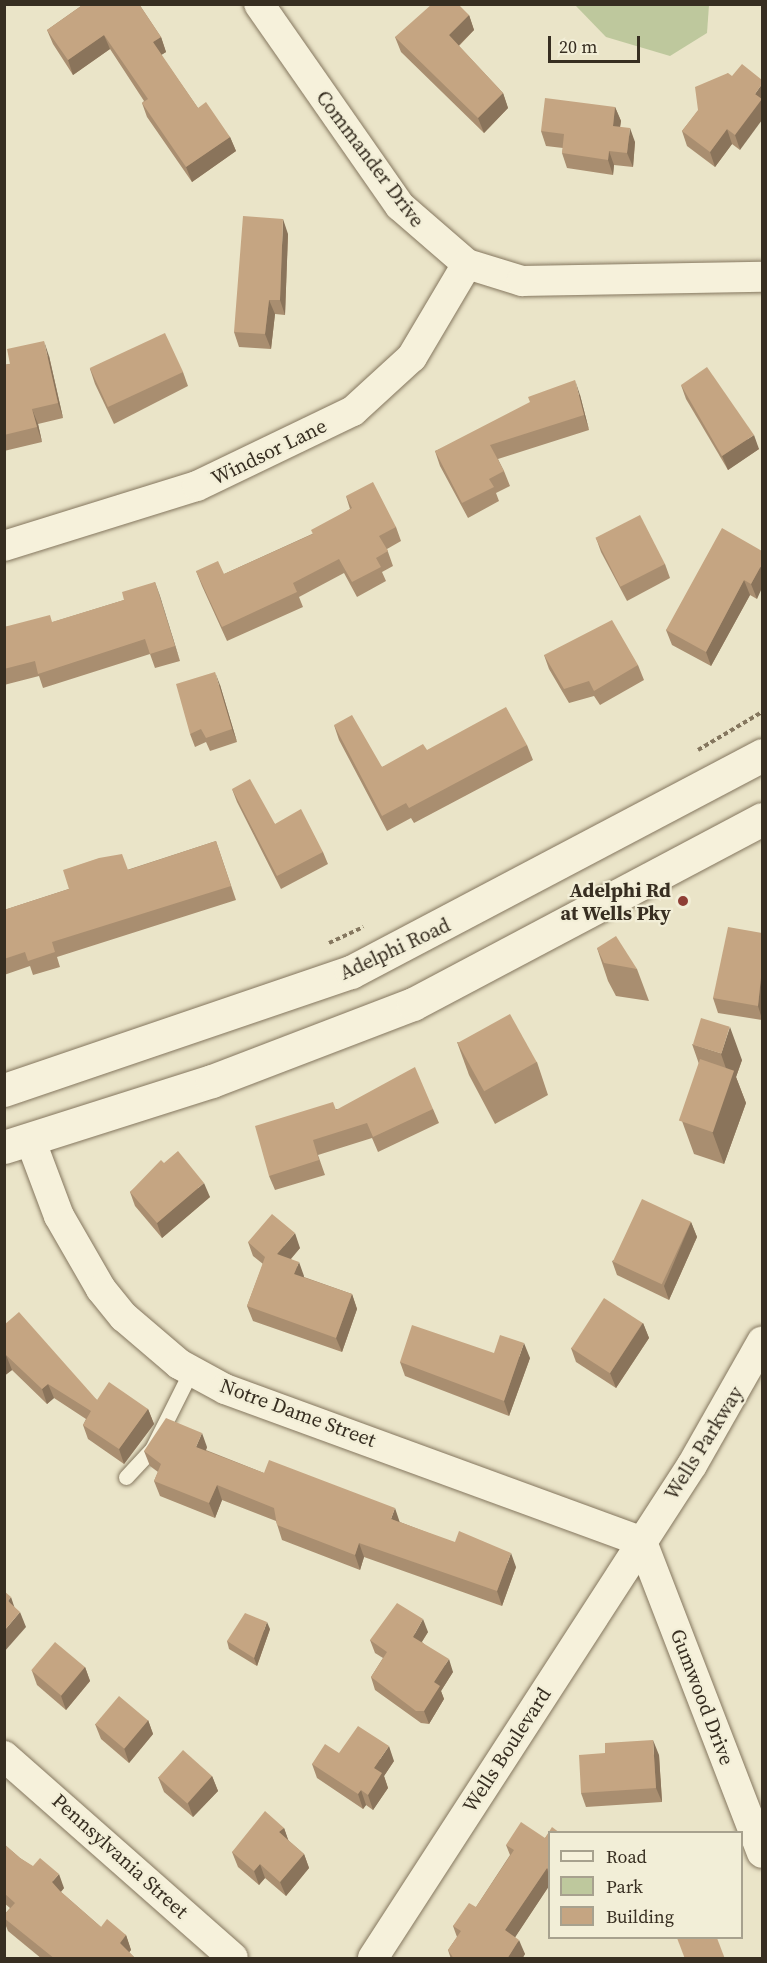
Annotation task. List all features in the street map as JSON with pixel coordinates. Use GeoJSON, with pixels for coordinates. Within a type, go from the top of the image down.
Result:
{"type":"FeatureCollection","features":[{"type":"Feature","properties":{"kind":"main road","name":"Adelphi Road"},"geometry":{"type":"LineString","coordinates":[[4,1090],[351,972],[762,755]]}},
{"type":"Feature","properties":{"kind":"main road"},"geometry":{"type":"LineString","coordinates":[[17,1143],[212,1081],[413,1004],[762,819]]}},
{"type":"Feature","properties":{"kind":"street","name":"Commander Drive"},"geometry":{"type":"LineString","coordinates":[[259,4],[400,206],[467,264],[522,280],[762,277]]}},
{"type":"Feature","properties":{"kind":"street","name":"Windsor Lane"},"geometry":{"type":"LineString","coordinates":[[4,546],[197,486],[353,411],[412,357],[467,264]]}},
{"type":"Feature","properties":{"kind":"street","name":"Notre Dame Street"},"geometry":{"type":"LineString","coordinates":[[17,1143],[101,1288],[149,1340],[191,1371],[225,1389],[642,1542]]}},
{"type":"Feature","properties":{"kind":"street","name":"Wells Parkway"},"geometry":{"type":"LineString","coordinates":[[642,1542],[762,1341]]}},
{"type":"Feature","properties":{"kind":"street","name":"Gumwood Drive"},"geometry":{"type":"LineString","coordinates":[[642,1542],[762,1853]]}},
{"type":"Feature","properties":{"kind":"street","name":"Wells Boulevard"},"geometry":{"type":"LineString","coordinates":[[373,1959],[642,1542]]}},
{"type":"Feature","properties":{"kind":"street","name":"Pennsylvania Street"},"geometry":{"type":"LineString","coordinates":[[4,1756],[233,1959]]}},
{"type":"Feature","properties":{"kind":"lane"},"geometry":{"type":"LineString","coordinates":[[126,1477],[152,1449],[191,1371]]}},
{"type":"Feature","properties":{"kind":"green space"},"geometry":{"type":"Polygon","coordinates":[[[575,5],[709,5],[707,33],[670,56],[606,37],[575,5]]]}},
{"type":"Feature","properties":{"kind":"building"},"geometry":{"type":"Polygon","coordinates":[[[84,4],[139,4],[161,37],[153,42],[198,108],[206,102],[230,137],[186,167],[142,103],[148,99],[104,35],[68,60],[47,30],[84,4]]]}},
{"type":"Feature","properties":{"kind":"building"},"geometry":{"type":"Polygon","coordinates":[[[432,4],[458,4],[469,15],[449,35],[503,93],[478,118],[395,37],[432,4]]]}},
{"type":"Feature","properties":{"kind":"building"},"geometry":{"type":"Polygon","coordinates":[[[742,64],[762,80],[755,94],[762,99],[735,135],[727,129],[710,152],[682,131],[698,110],[695,87],[728,73],[732,76],[742,64]]]}},
{"type":"Feature","properties":{"kind":"building"},"geometry":{"type":"Polygon","coordinates":[[[545,98],[615,107],[613,126],[630,128],[627,153],[609,151],[608,160],[562,153],[564,134],[541,131],[545,98]]]}},
{"type":"Feature","properties":{"kind":"building"},"geometry":{"type":"Polygon","coordinates":[[[243,216],[283,219],[280,300],[269,300],[265,334],[234,332],[243,216]]]}},
{"type":"Feature","properties":{"kind":"building"},"geometry":{"type":"Polygon","coordinates":[[[165,333],[183,372],[108,407],[90,368],[165,333]]]}},
{"type":"Feature","properties":{"kind":"building"},"geometry":{"type":"Polygon","coordinates":[[[44,341],[58,403],[32,409],[37,427],[4,435],[4,365],[10,364],[7,349],[44,341]]]}},
{"type":"Feature","properties":{"kind":"building"},"geometry":{"type":"Polygon","coordinates":[[[707,367],[754,435],[722,456],[681,385],[707,367]]]}},
{"type":"Feature","properties":{"kind":"building"},"geometry":{"type":"Polygon","coordinates":[[[575,380],[584,415],[490,445],[504,471],[489,479],[494,487],[462,503],[435,451],[530,402],[528,397],[575,380]]]}},
{"type":"Feature","properties":{"kind":"building"},"geometry":{"type":"Polygon","coordinates":[[[373,482],[396,527],[379,536],[388,551],[376,558],[381,567],[352,582],[339,559],[293,583],[297,592],[222,627],[196,571],[218,561],[224,574],[313,534],[311,530],[352,508],[346,496],[373,482]]]}},
{"type":"Feature","properties":{"kind":"building"},"geometry":{"type":"Polygon","coordinates":[[[640,515],[665,564],[620,587],[595,538],[640,515]]]}},
{"type":"Feature","properties":{"kind":"building"},"geometry":{"type":"Polygon","coordinates":[[[722,528],[762,551],[762,564],[751,584],[744,580],[706,652],[666,630],[722,528]]]}},
{"type":"Feature","properties":{"kind":"building"},"geometry":{"type":"Polygon","coordinates":[[[155,582],[175,646],[150,654],[145,639],[38,674],[35,661],[4,669],[4,627],[50,615],[52,622],[124,600],[122,592],[155,582]]]}},
{"type":"Feature","properties":{"kind":"building"},"geometry":{"type":"Polygon","coordinates":[[[612,620],[638,665],[594,691],[589,681],[564,689],[544,655],[612,620]]]}},
{"type":"Feature","properties":{"kind":"building"},"geometry":{"type":"Polygon","coordinates":[[[215,672],[232,729],[206,738],[201,729],[190,734],[176,684],[215,672]]]}},
{"type":"Feature","properties":{"kind":"building"},"geometry":{"type":"Polygon","coordinates":[[[506,707],[527,745],[409,808],[406,803],[382,816],[334,725],[352,715],[382,767],[423,744],[427,750],[506,707]]]}},
{"type":"Feature","properties":{"kind":"building"},"geometry":{"type":"Polygon","coordinates":[[[250,779],[275,824],[301,809],[323,852],[277,876],[232,789],[250,779]]]}},
{"type":"Feature","properties":{"kind":"building"},"geometry":{"type":"Polygon","coordinates":[[[216,841],[231,886],[52,942],[55,952],[28,961],[25,952],[4,959],[4,910],[69,889],[63,870],[99,858],[122,854],[128,870],[216,841]]]}},
{"type":"Feature","properties":{"kind":"building"},"geometry":{"type":"Polygon","coordinates":[[[728,927],[762,933],[762,968],[758,1006],[713,998],[728,927]]]}},
{"type":"Feature","properties":{"kind":"building"},"geometry":{"type":"Polygon","coordinates":[[[616,936],[637,969],[604,963],[597,948],[616,936]]]}},
{"type":"Feature","properties":{"kind":"building"},"geometry":{"type":"Polygon","coordinates":[[[510,1014],[537,1062],[484,1091],[458,1043],[510,1014]]]}},
{"type":"Feature","properties":{"kind":"building"},"geometry":{"type":"Polygon","coordinates":[[[701,1018],[730,1027],[722,1054],[693,1045],[701,1018]]]}},
{"type":"Feature","properties":{"kind":"building"},"geometry":{"type":"Polygon","coordinates":[[[700,1059],[734,1071],[713,1132],[679,1120],[700,1059]]]}},
{"type":"Feature","properties":{"kind":"building"},"geometry":{"type":"Polygon","coordinates":[[[415,1067],[433,1109],[373,1137],[367,1123],[313,1140],[319,1160],[269,1176],[255,1126],[333,1102],[336,1110],[415,1067]]]}},
{"type":"Feature","properties":{"kind":"building"},"geometry":{"type":"Polygon","coordinates":[[[178,1151],[204,1183],[157,1223],[130,1192],[161,1160],[164,1163],[178,1151]]]}},
{"type":"Feature","properties":{"kind":"building"},"geometry":{"type":"Polygon","coordinates":[[[642,1199],[691,1222],[662,1284],[613,1262],[642,1199]]]}},
{"type":"Feature","properties":{"kind":"building"},"geometry":{"type":"Polygon","coordinates":[[[272,1214],[295,1233],[277,1254],[299,1262],[294,1274],[352,1294],[336,1338],[247,1306],[265,1257],[248,1242],[272,1214]]]}},
{"type":"Feature","properties":{"kind":"building"},"geometry":{"type":"Polygon","coordinates":[[[604,1298],[643,1323],[610,1373],[571,1348],[604,1298]]]}},
{"type":"Feature","properties":{"kind":"building"},"geometry":{"type":"Polygon","coordinates":[[[19,1312],[97,1400],[109,1382],[148,1409],[119,1449],[83,1425],[91,1411],[48,1384],[42,1389],[6,1355],[4,1357],[4,1325],[19,1312]]]}},
{"type":"Feature","properties":{"kind":"building"},"geometry":{"type":"Polygon","coordinates":[[[412,1325],[494,1353],[500,1335],[524,1343],[504,1401],[400,1362],[412,1325]]]}},
{"type":"Feature","properties":{"kind":"building"},"geometry":{"type":"Polygon","coordinates":[[[166,1418],[202,1433],[196,1447],[264,1473],[269,1460],[395,1508],[391,1519],[455,1542],[459,1531],[511,1553],[497,1591],[359,1543],[355,1555],[277,1525],[274,1508],[217,1485],[209,1503],[154,1481],[161,1464],[144,1451],[166,1418]]]}},
{"type":"Feature","properties":{"kind":"building"},"geometry":{"type":"Polygon","coordinates":[[[4,1591],[11,1597],[8,1601],[20,1612],[4,1631],[4,1591]]]}},
{"type":"Feature","properties":{"kind":"building"},"geometry":{"type":"Polygon","coordinates":[[[397,1603],[423,1619],[413,1637],[449,1659],[434,1682],[440,1686],[424,1711],[416,1711],[371,1677],[387,1652],[370,1640],[397,1603]]]}},
{"type":"Feature","properties":{"kind":"building"},"geometry":{"type":"Polygon","coordinates":[[[245,1613],[267,1622],[254,1658],[227,1641],[245,1613]]]}},
{"type":"Feature","properties":{"kind":"building"},"geometry":{"type":"Polygon","coordinates":[[[55,1642],[85,1667],[61,1695],[31,1670],[55,1642]]]}},
{"type":"Feature","properties":{"kind":"building"},"geometry":{"type":"Polygon","coordinates":[[[119,1696],[148,1720],[124,1749],[95,1724],[119,1696]]]}},
{"type":"Feature","properties":{"kind":"building"},"geometry":{"type":"Polygon","coordinates":[[[358,1726],[389,1746],[374,1768],[382,1773],[368,1795],[361,1790],[358,1794],[312,1764],[325,1744],[339,1753],[358,1726]]]}},
{"type":"Feature","properties":{"kind":"building"},"geometry":{"type":"Polygon","coordinates":[[[653,1740],[656,1788],[581,1793],[579,1755],[605,1753],[605,1743],[653,1740]]]}},
{"type":"Feature","properties":{"kind":"building"},"geometry":{"type":"Polygon","coordinates":[[[183,1750],[212,1776],[187,1804],[158,1777],[183,1750]]]}},
{"type":"Feature","properties":{"kind":"building"},"geometry":{"type":"Polygon","coordinates":[[[265,1811],[284,1828],[279,1832],[304,1854],[280,1882],[260,1864],[254,1871],[232,1852],[265,1811]]]}},
{"type":"Feature","properties":{"kind":"building"},"geometry":{"type":"Polygon","coordinates":[[[521,1822],[545,1838],[548,1833],[548,1869],[505,1930],[519,1940],[507,1959],[454,1959],[448,1950],[461,1931],[453,1926],[469,1903],[476,1907],[514,1850],[506,1845],[521,1822]]]}},
{"type":"Feature","properties":{"kind":"building"},"geometry":{"type":"Polygon","coordinates":[[[4,1844],[33,1866],[40,1858],[59,1874],[52,1882],[60,1891],[101,1927],[107,1919],[126,1935],[120,1943],[136,1959],[55,1959],[4,1918],[15,1903],[4,1893],[4,1844]]]}},
{"type":"Feature","properties":{"kind":"building"},"geometry":{"type":"Polygon","coordinates":[[[677,1939],[717,1939],[725,1959],[685,1959],[677,1939]]]}},
{"type":"Feature","properties":{"kind":"place","name":"Adelphi Rd at Wells Pky"},"geometry":{"type":"Point","coordinates":[683,901]}}]}
